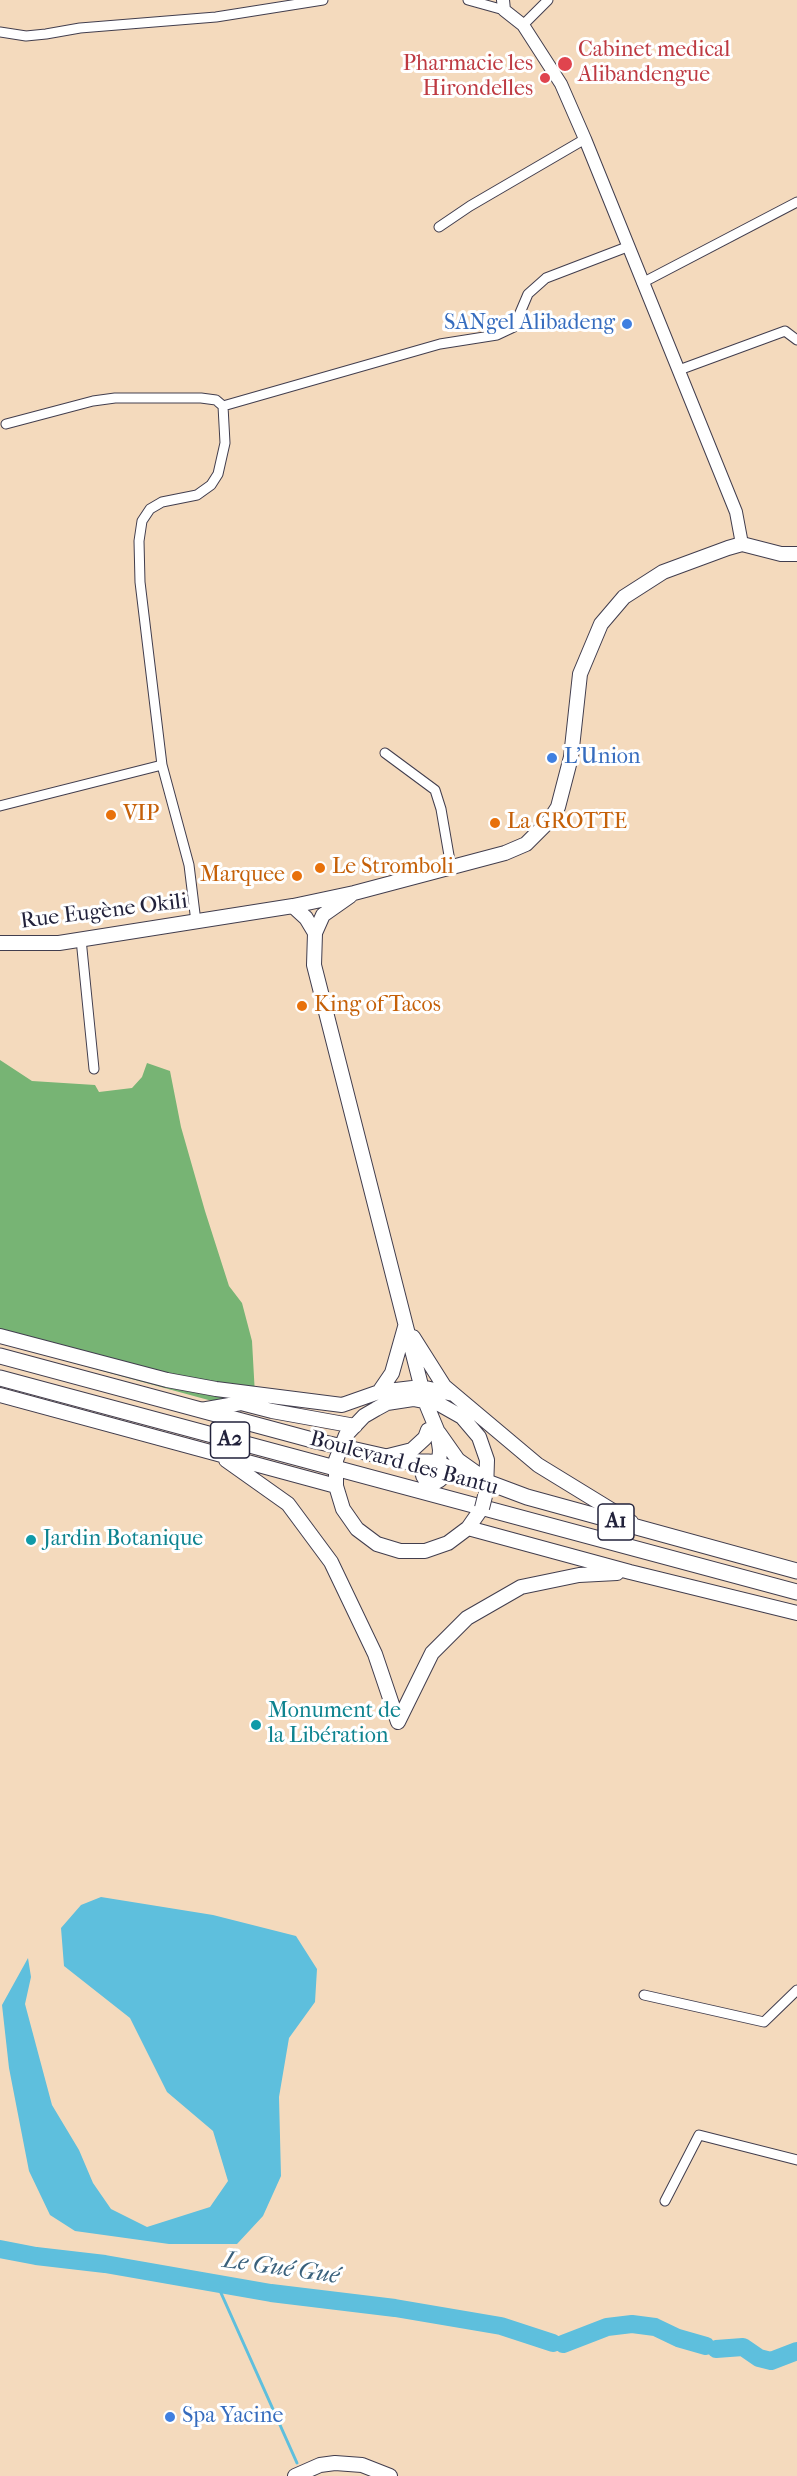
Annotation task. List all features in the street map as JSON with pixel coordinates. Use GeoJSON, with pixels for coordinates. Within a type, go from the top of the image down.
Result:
{"type":"FeatureCollection","features":[{"type":"Feature","properties":{"kind":"highway","name":"Boulevard des Bantu"},"geometry":{"type":"LineString","coordinates":[[0,1356],[342,1447],[409,1462],[434,1463],[485,1496],[638,1550],[797,1592]]}},
{"type":"Feature","properties":{"kind":"highway","name":"Boulevard des Bantu"},"geometry":{"type":"LineString","coordinates":[[0,1378],[256,1447],[336,1466],[461,1502],[485,1496],[527,1497],[797,1571]]}},
{"type":"Feature","properties":{"kind":"highway"},"geometry":{"type":"LineString","coordinates":[[430,1482],[423,1469],[434,1463]]}},
{"type":"Feature","properties":{"kind":"highway"},"geometry":{"type":"LineString","coordinates":[[336,1466],[413,1482],[430,1482],[467,1498],[615,1540],[638,1550]]}},
{"type":"Feature","properties":{"kind":"main road"},"geometry":{"type":"LineString","coordinates":[[742,544],[781,554],[797,554]]}},
{"type":"Feature","properties":{"kind":"main road","name":"Rue Eugène Okili"},"geometry":{"type":"LineString","coordinates":[[0,943],[36,944],[81,939],[293,906],[354,893],[505,853],[526,844],[549,821],[558,807],[568,774],[580,674],[593,639],[617,604],[644,582],[663,572],[742,544]]}},
{"type":"Feature","properties":{"kind":"main road"},"geometry":{"type":"LineString","coordinates":[[354,893],[323,915],[315,933],[313,956],[318,986],[433,1430],[434,1463]]}},
{"type":"Feature","properties":{"kind":"main road"},"geometry":{"type":"LineString","coordinates":[[293,906],[306,918],[315,933]]}},
{"type":"Feature","properties":{"kind":"main road"},"geometry":{"type":"LineString","coordinates":[[379,1392],[392,1373],[406,1326]]}},
{"type":"Feature","properties":{"kind":"main road"},"geometry":{"type":"LineString","coordinates":[[406,1326],[444,1386],[538,1465],[645,1530]]}},
{"type":"Feature","properties":{"kind":"main road"},"geometry":{"type":"LineString","coordinates":[[0,1336],[167,1380],[216,1389],[342,1405],[379,1392],[421,1387],[455,1395]]}},
{"type":"Feature","properties":{"kind":"main road"},"geometry":{"type":"LineString","coordinates":[[0,1395],[336,1486]]}},
{"type":"Feature","properties":{"kind":"main road"},"geometry":{"type":"LineString","coordinates":[[413,1399],[426,1405],[439,1404],[462,1417],[479,1437],[488,1460],[485,1496],[468,1528],[448,1543],[425,1551],[393,1549],[377,1544],[357,1529],[343,1509],[336,1486],[336,1466],[346,1435],[364,1416],[387,1403],[413,1399]]}},
{"type":"Feature","properties":{"kind":"main road"},"geometry":{"type":"LineString","coordinates":[[199,1410],[241,1403],[272,1412],[355,1426]]}},
{"type":"Feature","properties":{"kind":"main road"},"geometry":{"type":"LineString","coordinates":[[383,1457],[412,1450],[433,1430]]}},
{"type":"Feature","properties":{"kind":"main road"},"geometry":{"type":"LineString","coordinates":[[433,1430],[464,1466],[527,1497]]}},
{"type":"Feature","properties":{"kind":"main road"},"geometry":{"type":"LineString","coordinates":[[219,1455],[288,1504],[331,1562],[375,1654],[398,1722],[432,1653],[467,1618],[521,1587],[579,1575],[630,1572]]}},
{"type":"Feature","properties":{"kind":"main road"},"geometry":{"type":"LineString","coordinates":[[468,1528],[630,1572],[797,1612]]}},
{"type":"Feature","properties":{"kind":"main road"},"geometry":{"type":"LineString","coordinates":[[295,2476],[320,2465],[335,2463],[362,2465],[390,2476]]}},
{"type":"Feature","properties":{"kind":"street"},"geometry":{"type":"LineString","coordinates":[[0,32],[26,36],[80,28],[216,17],[323,0]]}},
{"type":"Feature","properties":{"kind":"street"},"geometry":{"type":"LineString","coordinates":[[468,0],[503,5],[523,25],[561,84],[680,370],[736,512],[742,544]]}},
{"type":"Feature","properties":{"kind":"street"},"geometry":{"type":"LineString","coordinates":[[523,25],[548,0]]}},
{"type":"Feature","properties":{"kind":"street"},"geometry":{"type":"LineString","coordinates":[[439,227],[470,206],[585,139]]}},
{"type":"Feature","properties":{"kind":"street"},"geometry":{"type":"LineString","coordinates":[[642,282],[752,227],[797,201]]}},
{"type":"Feature","properties":{"kind":"street"},"geometry":{"type":"LineString","coordinates":[[224,406],[441,344],[506,331],[518,322],[528,294],[535,285],[546,278],[627,247]]}},
{"type":"Feature","properties":{"kind":"street"},"geometry":{"type":"LineString","coordinates":[[680,370],[785,332],[797,340]]}},
{"type":"Feature","properties":{"kind":"street"},"geometry":{"type":"LineString","coordinates":[[6,424],[93,401],[115,398],[201,398],[216,400],[224,406]]}},
{"type":"Feature","properties":{"kind":"street"},"geometry":{"type":"LineString","coordinates":[[196,921],[189,865],[162,765],[140,582],[139,541],[142,521],[150,509],[162,502],[197,495],[211,485],[218,474],[225,443],[224,406]]}},
{"type":"Feature","properties":{"kind":"street"},"geometry":{"type":"LineString","coordinates":[[385,753],[435,790],[441,809],[451,867]]}},
{"type":"Feature","properties":{"kind":"street"},"geometry":{"type":"LineString","coordinates":[[0,806],[162,765]]}},
{"type":"Feature","properties":{"kind":"street"},"geometry":{"type":"LineString","coordinates":[[81,939],[94,1069]]}},
{"type":"Feature","properties":{"kind":"street"},"geometry":{"type":"LineString","coordinates":[[644,1995],[764,2022],[797,1990]]}},
{"type":"Feature","properties":{"kind":"street"},"geometry":{"type":"LineString","coordinates":[[664,2201],[699,2135],[797,2160]]}},
{"type":"Feature","properties":{"kind":"green space"},"geometry":{"type":"Polygon","coordinates":[[[0,1060],[32,1081],[95,1085],[99,1092],[132,1088],[142,1077],[147,1063],[170,1071],[181,1127],[205,1211],[229,1286],[242,1303],[252,1341],[256,1413],[0,1343],[0,1060]]]}},
{"type":"Feature","properties":{"kind":"water"},"geometry":{"type":"Polygon","coordinates":[[[101,1897],[213,1915],[296,1936],[317,1969],[315,2002],[289,2038],[279,2097],[281,2176],[263,2216],[237,2244],[169,2244],[75,2231],[50,2215],[29,2171],[9,2068],[2,2005],[28,1958],[31,1977],[25,2004],[52,2105],[79,2150],[93,2183],[111,2209],[147,2227],[210,2207],[228,2181],[213,2131],[167,2092],[130,2018],[64,1966],[61,1928],[81,1905],[101,1897]]]}},
{"type":"Feature","properties":{"kind":"waterway","name":"Le Gué Gué"},"geometry":{"type":"LineString","coordinates":[[0,2249],[36,2256],[105,2264],[271,2293],[395,2308],[501,2326],[553,2343]]}},
{"type":"Feature","properties":{"kind":"waterway"},"geometry":{"type":"LineString","coordinates":[[217,2284],[297,2463]]}},
{"type":"Feature","properties":{"kind":"waterway","name":"Le Gué Gué"},"geometry":{"type":"LineString","coordinates":[[563,2344],[607,2327],[632,2324],[655,2327],[678,2338],[706,2346]]}},
{"type":"Feature","properties":{"kind":"waterway","name":"Le Gué Gué"},"geometry":{"type":"LineString","coordinates":[[716,2349],[743,2347],[759,2358],[771,2361],[797,2351]]}},
{"type":"Feature","properties":{"kind":"place","name":"Cabinet medical Alibandengue"},"geometry":{"type":"Point","coordinates":[565,64]}},
{"type":"Feature","properties":{"kind":"place","name":"Pharmacie les Hirondelles"},"geometry":{"type":"Point","coordinates":[545,78]}},
{"type":"Feature","properties":{"kind":"place","name":"SANgel Alibadeng"},"geometry":{"type":"Point","coordinates":[627,324]}},
{"type":"Feature","properties":{"kind":"place","name":"L’Union"},"geometry":{"type":"Point","coordinates":[552,758]}},
{"type":"Feature","properties":{"kind":"place","name":"VIP"},"geometry":{"type":"Point","coordinates":[111,815]}},
{"type":"Feature","properties":{"kind":"place","name":"La GROTTE"},"geometry":{"type":"Point","coordinates":[495,823]}},
{"type":"Feature","properties":{"kind":"place","name":"Le Stromboli"},"geometry":{"type":"Point","coordinates":[320,868]}},
{"type":"Feature","properties":{"kind":"place","name":"Marquee"},"geometry":{"type":"Point","coordinates":[297,876]}},
{"type":"Feature","properties":{"kind":"place","name":"King of Tacos"},"geometry":{"type":"Point","coordinates":[302,1006]}},
{"type":"Feature","properties":{"kind":"place","name":"Jardin Botanique"},"geometry":{"type":"Point","coordinates":[31,1540]}},
{"type":"Feature","properties":{"kind":"place","name":"Monument de la Libération"},"geometry":{"type":"Point","coordinates":[256,1725]}},
{"type":"Feature","properties":{"kind":"place","name":"Spa Yacine"},"geometry":{"type":"Point","coordinates":[170,2417]}}]}
